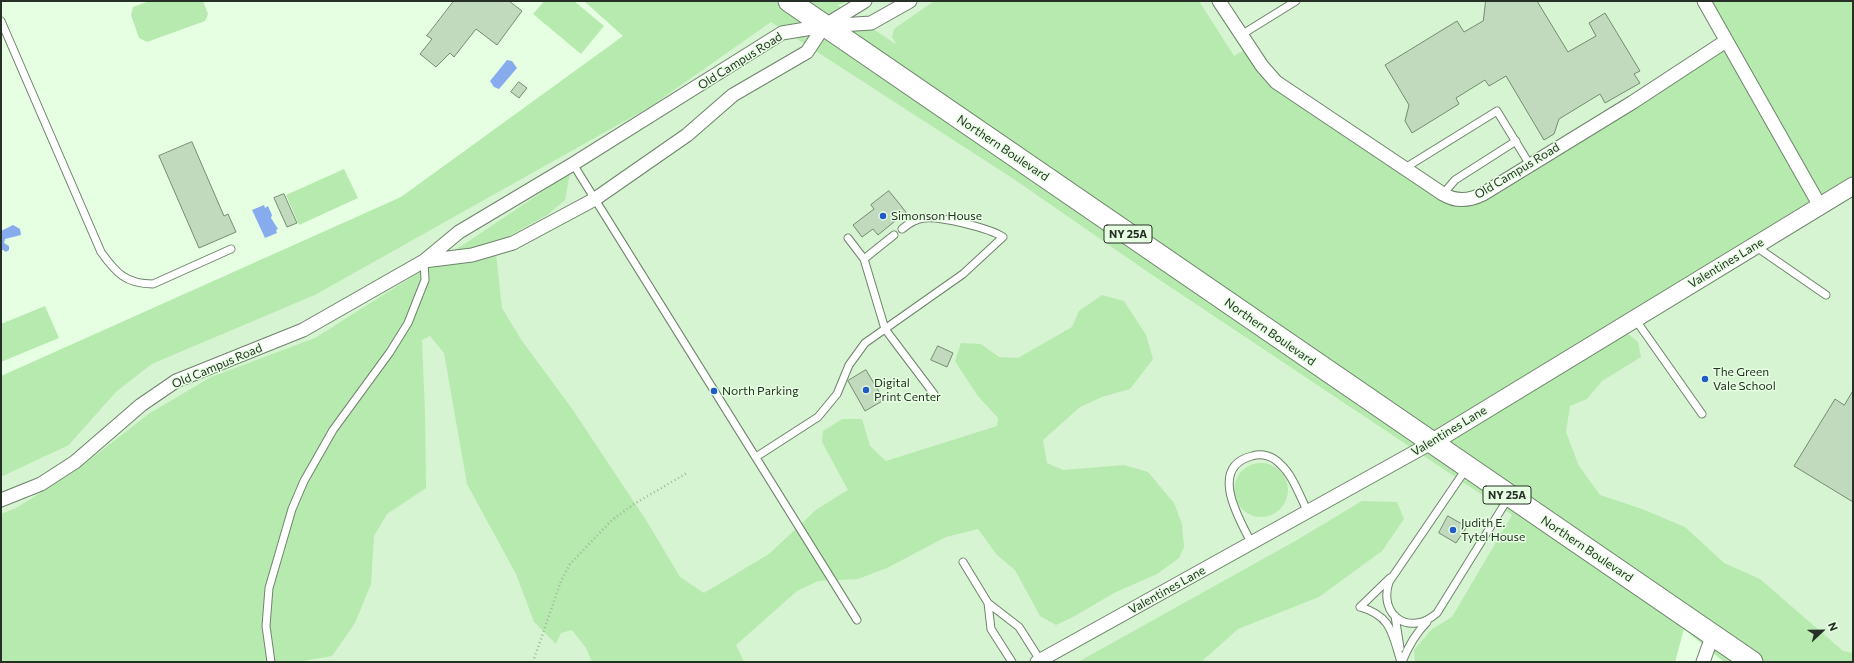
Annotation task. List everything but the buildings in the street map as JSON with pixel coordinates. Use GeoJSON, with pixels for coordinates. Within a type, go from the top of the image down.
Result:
{"type":"FeatureCollection","features":[{"type":"Feature","properties":{"kind":"main road","name":"Northern Boulevard"},"geometry":{"type":"LineString","coordinates":[[789,1],[1752,662]]}},
{"type":"Feature","properties":{"kind":"street"},"geometry":{"type":"LineString","coordinates":[[824,26],[865,1]]}},
{"type":"Feature","properties":{"kind":"street"},"geometry":{"type":"LineString","coordinates":[[824,26],[871,23],[910,1]]}},
{"type":"Feature","properties":{"kind":"street","name":"Old Campus Road"},"geometry":{"type":"LineString","coordinates":[[1219,1],[1262,66],[1276,82],[1443,194],[1457,200],[1476,198],[1633,102],[1726,41]]}},
{"type":"Feature","properties":{"kind":"street"},"geometry":{"type":"LineString","coordinates":[[1704,1],[1820,206]]}},
{"type":"Feature","properties":{"kind":"street","name":"Old Campus Road"},"geometry":{"type":"LineString","coordinates":[[1,500],[41,484],[75,462],[141,405],[176,381],[303,330],[424,261],[459,232],[573,164],[782,33],[824,26]]}},
{"type":"Feature","properties":{"kind":"street","name":"Old Campus Road"},"geometry":{"type":"LineString","coordinates":[[424,261],[472,255],[513,243],[595,199],[687,135],[733,95],[807,52],[824,26]]}},
{"type":"Feature","properties":{"kind":"street","name":"Valentines Lane"},"geometry":{"type":"LineString","coordinates":[[1039,661],[1431,443],[1853,186]]}},
{"type":"Feature","properties":{"kind":"street"},"geometry":{"type":"LineString","coordinates":[[1703,662],[1713,634]]}},
{"type":"Feature","properties":{"kind":"lane"},"geometry":{"type":"LineString","coordinates":[[1241,35],[1296,1]]}},
{"type":"Feature","properties":{"kind":"lane"},"geometry":{"type":"LineString","coordinates":[[1,21],[101,252],[111,266],[125,279],[139,284],[153,284],[231,250]]}},
{"type":"Feature","properties":{"kind":"lane"},"geometry":{"type":"LineString","coordinates":[[1405,168],[1497,111],[1530,165]]}},
{"type":"Feature","properties":{"kind":"lane"},"geometry":{"type":"LineString","coordinates":[[1443,194],[1455,180],[1516,141]]}},
{"type":"Feature","properties":{"kind":"lane"},"geometry":{"type":"LineString","coordinates":[[573,164],[857,620]]}},
{"type":"Feature","properties":{"kind":"lane"},"geometry":{"type":"LineString","coordinates":[[756,457],[818,417],[837,394],[849,365],[865,343],[963,274],[1002,237],[994,231],[936,218],[923,218],[915,220],[902,229]]}},
{"type":"Feature","properties":{"kind":"lane"},"geometry":{"type":"LineString","coordinates":[[864,259],[894,235]]}},
{"type":"Feature","properties":{"kind":"lane"},"geometry":{"type":"LineString","coordinates":[[848,238],[864,259],[885,329],[934,394]]}},
{"type":"Feature","properties":{"kind":"lane"},"geometry":{"type":"LineString","coordinates":[[1755,246],[1826,295]]}},
{"type":"Feature","properties":{"kind":"lane"},"geometry":{"type":"LineString","coordinates":[[271,662],[266,626],[269,588],[292,509],[304,481],[333,430],[390,352],[408,323],[425,280],[424,261]]}},
{"type":"Feature","properties":{"kind":"lane"},"geometry":{"type":"LineString","coordinates":[[1635,319],[1702,414]]}},
{"type":"Feature","properties":{"kind":"lane"},"geometry":{"type":"LineString","coordinates":[[1251,542],[1238,518],[1228,486],[1234,467],[1246,458],[1254,455],[1269,456],[1282,465],[1308,512]]}},
{"type":"Feature","properties":{"kind":"lane"},"geometry":{"type":"LineString","coordinates":[[1430,620],[1412,624],[1402,622],[1389,609],[1386,600],[1386,590],[1394,574],[1467,467]]}},
{"type":"Feature","properties":{"kind":"lane"},"geometry":{"type":"LineString","coordinates":[[1401,662],[1408,647],[1419,630],[1437,613],[1509,496]]}},
{"type":"Feature","properties":{"kind":"lane"},"geometry":{"type":"LineString","coordinates":[[963,562],[988,603],[1019,627],[1039,661]]}},
{"type":"Feature","properties":{"kind":"lane"},"geometry":{"type":"LineString","coordinates":[[1394,574],[1360,607],[1374,611],[1388,624],[1401,662]]}},
{"type":"Feature","properties":{"kind":"lane"},"geometry":{"type":"LineString","coordinates":[[988,603],[991,629],[1012,662]]}},
{"type":"Feature","properties":{"kind":"lane"},"geometry":{"type":"LineString","coordinates":[[1395,616],[1401,662]]}},
{"type":"Feature","properties":{"kind":"path"},"geometry":{"type":"LineString","coordinates":[[533,662],[561,581],[570,564],[612,520],[634,504],[687,474]]}},
{"type":"Feature","properties":{"kind":"shaded area"},"geometry":{"type":"Polygon","coordinates":[[[849,1],[1704,1],[1853,186],[1853,662],[1041,143],[838,4],[849,1]]]}},
{"type":"Feature","properties":{"kind":"shaded area"},"geometry":{"type":"Polygon","coordinates":[[[771,21],[1015,180],[1152,275],[1683,629],[1675,662],[1,662],[1,477],[69,445],[116,392],[152,364],[315,295],[650,107],[771,21]]]}},
{"type":"Feature","properties":{"kind":"green space"},"geometry":{"type":"Polygon","coordinates":[[[149,1],[203,1],[208,14],[205,21],[147,42],[139,38],[131,15],[133,7],[149,1]]]}},
{"type":"Feature","properties":{"kind":"green space"},"geometry":{"type":"Polygon","coordinates":[[[544,1],[574,1],[604,26],[581,54],[533,14],[544,1]]]}},
{"type":"Feature","properties":{"kind":"green space"},"geometry":{"type":"Polygon","coordinates":[[[584,1],[849,1],[838,5],[896,44],[892,37],[894,29],[934,1],[1199,1],[1234,56],[1246,49],[1265,77],[1450,200],[1477,199],[1725,45],[1704,1],[1853,1],[1853,186],[1627,333],[1638,342],[1641,357],[1602,381],[1587,399],[1570,406],[1566,432],[1579,466],[1600,495],[1642,509],[1685,527],[1724,563],[1760,579],[1843,651],[1853,653],[1853,662],[1724,662],[1684,629],[1675,662],[1415,662],[1414,650],[1432,629],[1452,617],[1512,515],[1152,275],[1015,180],[771,22],[650,107],[315,295],[152,364],[116,392],[69,445],[1,477],[1,376],[401,197],[623,36],[584,1]]]}},
{"type":"Feature","properties":{"kind":"green space"},"geometry":{"type":"Polygon","coordinates":[[[344,169],[358,198],[299,225],[286,195],[344,169]]]}},
{"type":"Feature","properties":{"kind":"green space"},"geometry":{"type":"Polygon","coordinates":[[[570,173],[565,200],[547,215],[495,244],[502,308],[522,341],[573,410],[646,520],[680,577],[704,593],[769,554],[817,509],[848,490],[822,442],[823,431],[842,419],[862,419],[870,446],[886,461],[997,426],[998,418],[977,395],[955,361],[961,343],[981,344],[999,357],[1018,358],[1072,327],[1079,311],[1102,295],[1124,301],[1146,335],[1153,359],[1130,389],[1102,397],[1080,407],[1043,440],[1047,463],[1063,470],[1124,465],[1148,472],[1174,503],[1182,524],[1184,547],[1179,558],[1157,574],[1114,593],[1073,617],[1056,625],[1040,616],[1015,570],[997,555],[978,529],[946,537],[887,568],[858,579],[818,581],[797,591],[736,645],[744,662],[592,662],[586,648],[572,630],[561,633],[556,644],[534,622],[516,574],[467,484],[444,353],[430,336],[422,340],[426,488],[387,514],[374,536],[371,584],[355,623],[332,656],[297,662],[1,662],[1,514],[16,508],[74,472],[150,413],[211,377],[315,338],[472,239],[570,173]]]}},
{"type":"Feature","properties":{"kind":"green space"},"geometry":{"type":"Polygon","coordinates":[[[45,306],[59,338],[1,362],[1,324],[45,306]]]}},
{"type":"Feature","properties":{"kind":"green space"},"geometry":{"type":"Polygon","coordinates":[[[1256,463],[1266,463],[1280,471],[1286,480],[1288,490],[1286,500],[1280,509],[1266,517],[1256,517],[1246,512],[1239,505],[1234,495],[1234,485],[1239,475],[1246,468],[1256,463]]]}},
{"type":"Feature","properties":{"kind":"green space"},"geometry":{"type":"Polygon","coordinates":[[[1362,501],[1397,502],[1404,519],[1382,551],[1319,597],[1238,629],[1201,662],[1078,662],[1297,540],[1362,501]]]}},
{"type":"Feature","properties":{"kind":"water"},"geometry":{"type":"Polygon","coordinates":[[[507,60],[512,61],[517,68],[499,89],[494,87],[490,81],[507,60]]]}},
{"type":"Feature","properties":{"kind":"water"},"geometry":{"type":"Polygon","coordinates":[[[264,205],[265,208],[268,206],[272,215],[271,218],[278,229],[276,230],[277,233],[265,238],[252,210],[264,205]]]}},
{"type":"Feature","properties":{"kind":"water"},"geometry":{"type":"Polygon","coordinates":[[[13,225],[20,229],[21,235],[5,239],[4,243],[9,246],[9,250],[6,252],[1,250],[1,231],[13,225]]]}},
{"type":"Feature","properties":{"kind":"place","name":"Simonson House"},"geometry":{"type":"Point","coordinates":[883,216]}},
{"type":"Feature","properties":{"kind":"place","name":"The Green Vale School"},"geometry":{"type":"Point","coordinates":[1705,379]}},
{"type":"Feature","properties":{"kind":"place","name":"Digital Print Center"},"geometry":{"type":"Point","coordinates":[866,390]}},
{"type":"Feature","properties":{"kind":"place","name":"North Parking"},"geometry":{"type":"Point","coordinates":[714,391]}},
{"type":"Feature","properties":{"kind":"place","name":"Judith E. Tytel House"},"geometry":{"type":"Point","coordinates":[1453,530]}}]}
